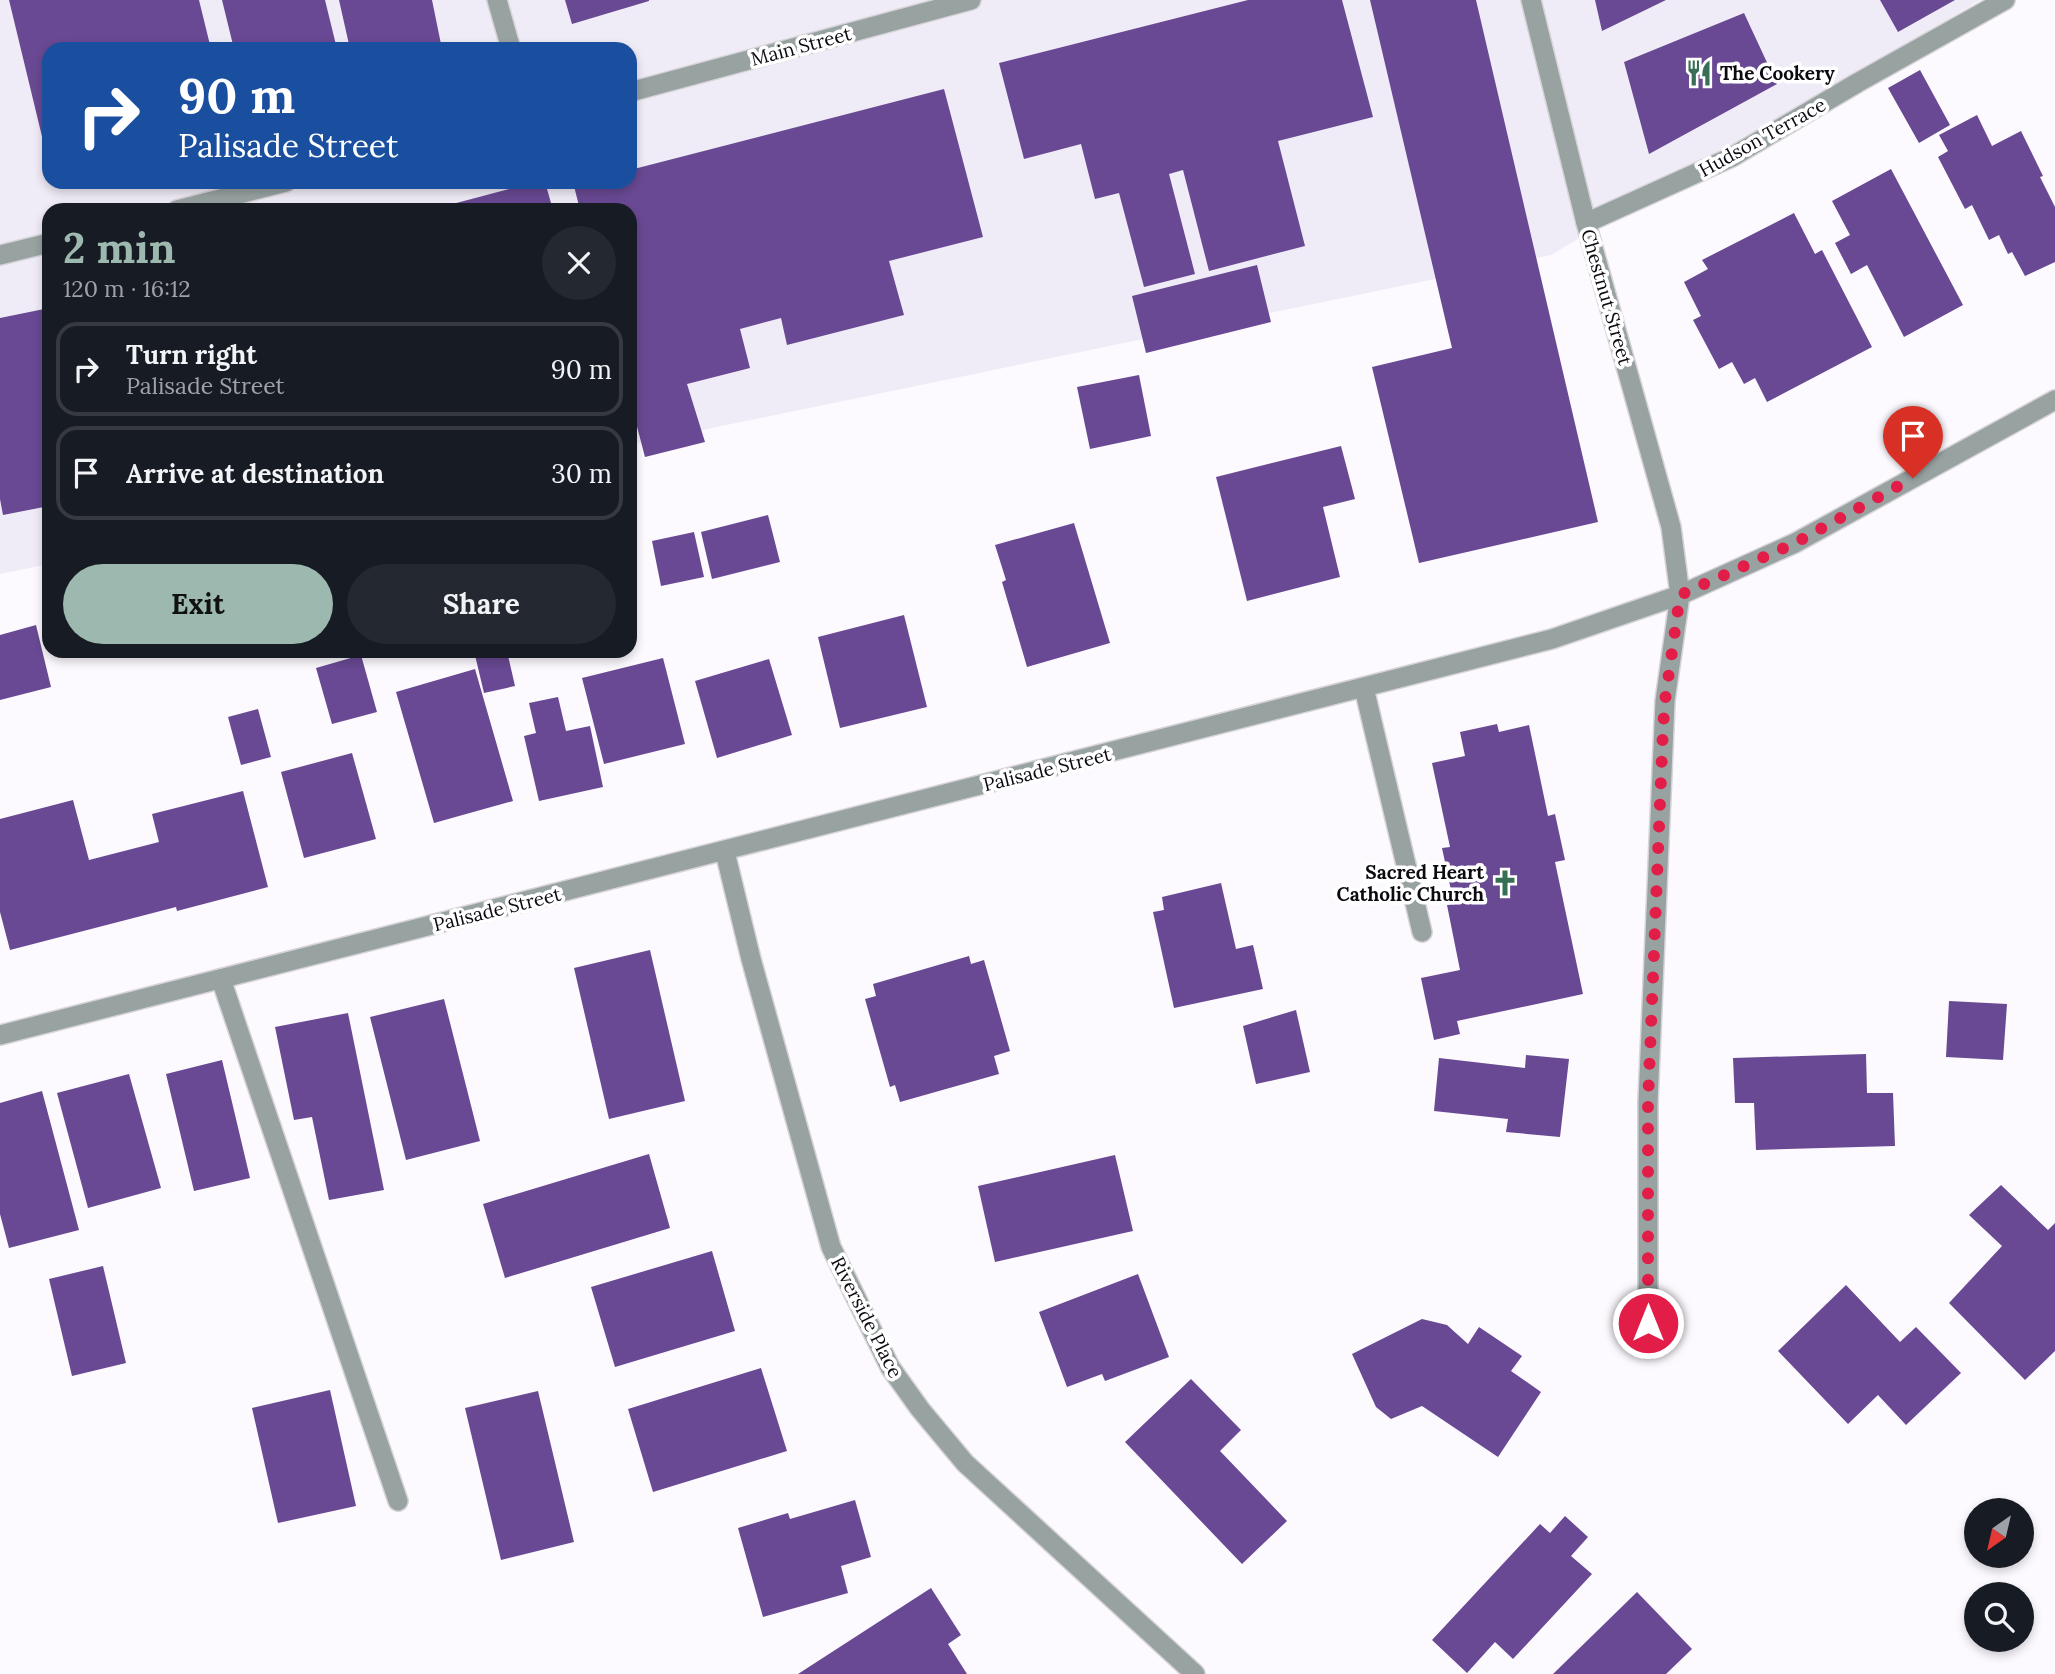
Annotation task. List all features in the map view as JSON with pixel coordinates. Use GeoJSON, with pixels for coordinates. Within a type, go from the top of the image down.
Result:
{"type":"FeatureCollection","features":[{"type":"Feature","properties":{"kind":"street"},"geometry":{"type":"LineString","coordinates":[[497,0],[509,42]]}},
{"type":"Feature","properties":{"kind":"street","name":"Main Street"},"geometry":{"type":"LineString","coordinates":[[637,90],[971,0]]}},
{"type":"Feature","properties":{"kind":"street","name":"Chestnut Street"},"geometry":{"type":"LineString","coordinates":[[1531,0],[1586,223],[1671,527],[1680,595],[1663,729],[1648,1102],[1648,1323]]}},
{"type":"Feature","properties":{"kind":"street","name":"Hudson Terrace"},"geometry":{"type":"LineString","coordinates":[[1586,223],[1732,158],[1857,83],[2005,0]]}},
{"type":"Feature","properties":{"kind":"street"},"geometry":{"type":"LineString","coordinates":[[204,203],[259,189]]}},
{"type":"Feature","properties":{"kind":"street"},"geometry":{"type":"LineString","coordinates":[[0,255],[42,245]]}},
{"type":"Feature","properties":{"kind":"street","name":"Palisade Street"},"geometry":{"type":"LineString","coordinates":[[0,1035],[1552,639],[1680,595],[1795,543],[2055,400]]}},
{"type":"Feature","properties":{"kind":"street"},"geometry":{"type":"LineString","coordinates":[[1364,688],[1422,932]]}},
{"type":"Feature","properties":{"kind":"street","name":"Riverside Place"},"geometry":{"type":"LineString","coordinates":[[725,852],[751,959],[831,1247],[890,1367],[920,1409],[965,1462],[1195,1674]]}},
{"type":"Feature","properties":{"kind":"street"},"geometry":{"type":"LineString","coordinates":[[221,979],[398,1501]]}},
{"type":"Feature","properties":{"kind":"shaded area"},"geometry":{"type":"Polygon","coordinates":[[[0,0],[1980,0],[1551,255],[637,444],[637,203],[42,203],[42,565],[0,574],[0,0]]]}},
{"type":"Feature","properties":{"kind":"building"},"geometry":{"type":"Polygon","coordinates":[[[9,0],[199,0],[209,42],[42,42],[42,137],[9,0]]]}},
{"type":"Feature","properties":{"kind":"building"},"geometry":{"type":"Polygon","coordinates":[[[222,0],[325,0],[335,42],[232,42],[222,0]]]}},
{"type":"Feature","properties":{"kind":"building"},"geometry":{"type":"Polygon","coordinates":[[[339,0],[432,0],[441,42],[348,42],[339,0]]]}},
{"type":"Feature","properties":{"kind":"building"},"geometry":{"type":"Polygon","coordinates":[[[565,0],[649,0],[649,1],[572,24],[565,0]]]}},
{"type":"Feature","properties":{"kind":"building"},"geometry":{"type":"Polygon","coordinates":[[[1248,0],[1342,0],[1373,117],[1278,141],[1305,246],[1209,271],[1183,170],[1169,174],[1195,274],[1144,287],[1119,193],[1095,199],[1081,144],[1024,159],[999,63],[1248,0]]]}},
{"type":"Feature","properties":{"kind":"building"},"geometry":{"type":"Polygon","coordinates":[[[1370,0],[1476,0],[1598,522],[1419,563],[1372,367],[1452,348],[1370,0]]]}},
{"type":"Feature","properties":{"kind":"building"},"geometry":{"type":"Polygon","coordinates":[[[1595,0],[1666,0],[1602,31],[1595,0]]]}},
{"type":"Feature","properties":{"kind":"building"},"geometry":{"type":"Polygon","coordinates":[[[1880,0],[1955,0],[1898,32],[1880,0]]]}},
{"type":"Feature","properties":{"kind":"building","name":"The Cookery"},"geometry":{"type":"Polygon","coordinates":[[[1744,13],[1777,84],[1649,154],[1624,62],[1744,13]]]}},
{"type":"Feature","properties":{"kind":"building"},"geometry":{"type":"Polygon","coordinates":[[[1920,70],[1950,125],[1919,143],[1888,88],[1920,70]]]}},
{"type":"Feature","properties":{"kind":"building"},"geometry":{"type":"Polygon","coordinates":[[[944,89],[983,237],[889,261],[904,315],[787,345],[781,318],[740,329],[750,368],[687,384],[705,442],[645,457],[637,427],[637,203],[578,203],[575,189],[637,189],[637,168],[944,89]]]}},
{"type":"Feature","properties":{"kind":"building"},"geometry":{"type":"Polygon","coordinates":[[[1977,115],[1992,146],[2021,131],[2055,207],[2055,262],[2025,276],[2012,252],[2008,254],[1999,235],[1989,240],[1972,205],[1965,209],[1938,157],[1948,151],[1939,135],[1977,115]]]}},
{"type":"Feature","properties":{"kind":"building"},"geometry":{"type":"Polygon","coordinates":[[[1891,169],[1963,305],[1904,337],[1867,265],[1851,274],[1835,243],[1850,235],[1832,201],[1891,169]]]}},
{"type":"Feature","properties":{"kind":"building"},"geometry":{"type":"Polygon","coordinates":[[[510,189],[547,189],[551,203],[456,203],[510,189]]]}},
{"type":"Feature","properties":{"kind":"building"},"geometry":{"type":"Polygon","coordinates":[[[1794,213],[1815,254],[1822,250],[1872,347],[1767,402],[1755,378],[1744,384],[1732,362],[1719,369],[1693,320],[1701,316],[1684,282],[1708,269],[1702,260],[1794,213]]]}},
{"type":"Feature","properties":{"kind":"building"},"geometry":{"type":"Polygon","coordinates":[[[1257,265],[1271,322],[1146,353],[1132,296],[1257,265]]]}},
{"type":"Feature","properties":{"kind":"building"},"geometry":{"type":"Polygon","coordinates":[[[42,309],[42,507],[3,515],[0,499],[0,318],[42,309]]]}},
{"type":"Feature","properties":{"kind":"building"},"geometry":{"type":"Polygon","coordinates":[[[1139,375],[1151,436],[1090,449],[1077,387],[1139,375]]]}},
{"type":"Feature","properties":{"kind":"building"},"geometry":{"type":"Polygon","coordinates":[[[1341,446],[1355,499],[1323,507],[1340,577],[1247,601],[1216,477],[1341,446]]]}},
{"type":"Feature","properties":{"kind":"building"},"geometry":{"type":"Polygon","coordinates":[[[768,515],[780,562],[712,579],[701,532],[768,515]]]}},
{"type":"Feature","properties":{"kind":"building"},"geometry":{"type":"Polygon","coordinates":[[[1074,523],[1110,643],[1027,667],[1002,582],[1006,580],[995,545],[1074,523]]]}},
{"type":"Feature","properties":{"kind":"building"},"geometry":{"type":"Polygon","coordinates":[[[694,532],[704,577],[661,586],[652,541],[694,532]]]}},
{"type":"Feature","properties":{"kind":"building"},"geometry":{"type":"Polygon","coordinates":[[[904,615],[927,707],[840,728],[818,637],[904,615]]]}},
{"type":"Feature","properties":{"kind":"building"},"geometry":{"type":"Polygon","coordinates":[[[36,625],[51,687],[0,700],[0,635],[36,625]]]}},
{"type":"Feature","properties":{"kind":"building"},"geometry":{"type":"Polygon","coordinates":[[[351,658],[362,658],[377,712],[332,724],[316,668],[351,658]]]}},
{"type":"Feature","properties":{"kind":"building"},"geometry":{"type":"Polygon","coordinates":[[[476,658],[509,658],[515,686],[484,693],[476,658]]]}},
{"type":"Feature","properties":{"kind":"building"},"geometry":{"type":"Polygon","coordinates":[[[663,658],[685,744],[604,764],[582,678],[663,658]]]}},
{"type":"Feature","properties":{"kind":"building"},"geometry":{"type":"Polygon","coordinates":[[[769,659],[792,735],[717,758],[695,681],[769,659]]]}},
{"type":"Feature","properties":{"kind":"building"},"geometry":{"type":"Polygon","coordinates":[[[475,669],[513,801],[434,823],[396,692],[475,669]]]}},
{"type":"Feature","properties":{"kind":"building"},"geometry":{"type":"Polygon","coordinates":[[[558,697],[566,731],[590,726],[603,787],[539,801],[524,736],[536,733],[529,703],[558,697]]]}},
{"type":"Feature","properties":{"kind":"building"},"geometry":{"type":"Polygon","coordinates":[[[258,709],[271,757],[241,765],[228,717],[258,709]]]}},
{"type":"Feature","properties":{"kind":"building","name":"Sacred Heart Catholic Church"},"geometry":{"type":"Polygon","coordinates":[[[1497,724],[1499,732],[1529,725],[1548,816],[1555,814],[1565,860],[1555,862],[1583,994],[1457,1021],[1460,1034],[1434,1040],[1421,978],[1460,970],[1447,905],[1454,904],[1442,848],[1450,847],[1432,763],[1465,756],[1460,732],[1497,724]]]}},
{"type":"Feature","properties":{"kind":"building"},"geometry":{"type":"Polygon","coordinates":[[[352,753],[376,839],[304,858],[281,772],[352,753]]]}},
{"type":"Feature","properties":{"kind":"building"},"geometry":{"type":"Polygon","coordinates":[[[243,791],[268,887],[177,911],[176,907],[10,950],[0,912],[0,819],[73,800],[89,860],[159,842],[152,814],[243,791]]]}},
{"type":"Feature","properties":{"kind":"building"},"geometry":{"type":"Polygon","coordinates":[[[1221,883],[1236,949],[1253,945],[1263,989],[1174,1008],[1153,912],[1164,910],[1162,897],[1221,883]]]}},
{"type":"Feature","properties":{"kind":"building"},"geometry":{"type":"Polygon","coordinates":[[[650,950],[685,1101],[609,1119],[574,968],[650,950]]]}},
{"type":"Feature","properties":{"kind":"building"},"geometry":{"type":"Polygon","coordinates":[[[969,956],[971,964],[984,960],[1010,1051],[994,1056],[999,1074],[900,1102],[895,1085],[890,1087],[865,999],[876,996],[873,984],[969,956]]]}},
{"type":"Feature","properties":{"kind":"building"},"geometry":{"type":"Polygon","coordinates":[[[444,999],[480,1141],[406,1160],[370,1017],[444,999]]]}},
{"type":"Feature","properties":{"kind":"building"},"geometry":{"type":"Polygon","coordinates":[[[1949,1001],[2007,1004],[2003,1060],[1946,1057],[1949,1001]]]}},
{"type":"Feature","properties":{"kind":"building"},"geometry":{"type":"Polygon","coordinates":[[[1296,1010],[1310,1072],[1256,1084],[1243,1026],[1296,1010]]]}},
{"type":"Feature","properties":{"kind":"building"},"geometry":{"type":"Polygon","coordinates":[[[348,1013],[384,1190],[329,1200],[312,1117],[294,1120],[275,1027],[348,1013]]]}},
{"type":"Feature","properties":{"kind":"building"},"geometry":{"type":"Polygon","coordinates":[[[1866,1054],[1867,1093],[1893,1093],[1895,1146],[1756,1150],[1754,1103],[1735,1103],[1733,1058],[1866,1054]]]}},
{"type":"Feature","properties":{"kind":"building"},"geometry":{"type":"Polygon","coordinates":[[[1526,1055],[1569,1059],[1560,1137],[1506,1132],[1508,1119],[1434,1111],[1439,1058],[1525,1068],[1526,1055]]]}},
{"type":"Feature","properties":{"kind":"building"},"geometry":{"type":"Polygon","coordinates":[[[222,1060],[250,1178],[194,1191],[166,1074],[222,1060]]]}},
{"type":"Feature","properties":{"kind":"building"},"geometry":{"type":"Polygon","coordinates":[[[129,1074],[161,1188],[88,1208],[57,1093],[129,1074]]]}},
{"type":"Feature","properties":{"kind":"building"},"geometry":{"type":"Polygon","coordinates":[[[42,1091],[79,1230],[9,1248],[0,1214],[0,1103],[42,1091]]]}},
{"type":"Feature","properties":{"kind":"building"},"geometry":{"type":"Polygon","coordinates":[[[649,1154],[670,1228],[505,1278],[483,1204],[649,1154]]]}},
{"type":"Feature","properties":{"kind":"building"},"geometry":{"type":"Polygon","coordinates":[[[1115,1155],[1133,1231],[995,1262],[978,1186],[1115,1155]]]}},
{"type":"Feature","properties":{"kind":"building"},"geometry":{"type":"Polygon","coordinates":[[[2001,1185],[2048,1230],[2055,1223],[2055,1351],[2025,1380],[1949,1303],[2002,1246],[1969,1215],[2001,1185]]]}},
{"type":"Feature","properties":{"kind":"building"},"geometry":{"type":"Polygon","coordinates":[[[712,1251],[735,1331],[615,1367],[591,1287],[712,1251]]]}},
{"type":"Feature","properties":{"kind":"building"},"geometry":{"type":"Polygon","coordinates":[[[103,1266],[126,1363],[72,1376],[49,1279],[103,1266]]]}},
{"type":"Feature","properties":{"kind":"building"},"geometry":{"type":"Polygon","coordinates":[[[1138,1274],[1169,1357],[1105,1381],[1102,1374],[1067,1387],[1039,1312],[1138,1274]]]}},
{"type":"Feature","properties":{"kind":"building"},"geometry":{"type":"Polygon","coordinates":[[[1846,1285],[1900,1342],[1916,1327],[1961,1373],[1906,1425],[1878,1395],[1848,1424],[1778,1351],[1846,1285]]]}},
{"type":"Feature","properties":{"kind":"building"},"geometry":{"type":"Polygon","coordinates":[[[1422,1319],[1447,1325],[1468,1344],[1479,1327],[1522,1356],[1511,1371],[1541,1392],[1498,1457],[1422,1406],[1391,1419],[1376,1407],[1352,1354],[1422,1319]]]}},
{"type":"Feature","properties":{"kind":"building"},"geometry":{"type":"Polygon","coordinates":[[[761,1368],[787,1451],[653,1492],[628,1409],[761,1368]]]}},
{"type":"Feature","properties":{"kind":"building"},"geometry":{"type":"Polygon","coordinates":[[[1191,1379],[1241,1430],[1220,1451],[1287,1521],[1242,1564],[1125,1442],[1191,1379]]]}},
{"type":"Feature","properties":{"kind":"building"},"geometry":{"type":"Polygon","coordinates":[[[330,1390],[356,1506],[278,1523],[252,1408],[330,1390]]]}},
{"type":"Feature","properties":{"kind":"building"},"geometry":{"type":"Polygon","coordinates":[[[538,1391],[574,1542],[501,1560],[465,1408],[538,1391]]]}},
{"type":"Feature","properties":{"kind":"building"},"geometry":{"type":"Polygon","coordinates":[[[855,1500],[871,1557],[841,1566],[848,1593],[763,1617],[738,1528],[788,1513],[790,1519],[855,1500]]]}},
{"type":"Feature","properties":{"kind":"building"},"geometry":{"type":"Polygon","coordinates":[[[1565,1516],[1588,1537],[1571,1556],[1592,1574],[1513,1659],[1495,1642],[1467,1673],[1432,1640],[1540,1524],[1550,1533],[1565,1516]]]}},
{"type":"Feature","properties":{"kind":"building"},"geometry":{"type":"Polygon","coordinates":[[[931,1588],[961,1635],[948,1644],[967,1674],[798,1674],[931,1588]]]}},
{"type":"Feature","properties":{"kind":"building"},"geometry":{"type":"Polygon","coordinates":[[[1637,1592],[1692,1649],[1666,1674],[1553,1674],[1637,1592]]]}},
{"type":"Feature","properties":{"kind":"place","name":"The Cookery"},"geometry":{"type":"Point","coordinates":[1699,73]}},
{"type":"Feature","properties":{"kind":"place","name":"Sacred Heart Catholic Church"},"geometry":{"type":"Point","coordinates":[1505,883]}},
{"type":"Feature","properties":{"kind":"route"},"geometry":{"type":"LineString","coordinates":[[1648,1323],[1648,1102],[1663,728],[1680,595],[1795,543],[1913,478]]}}]}
